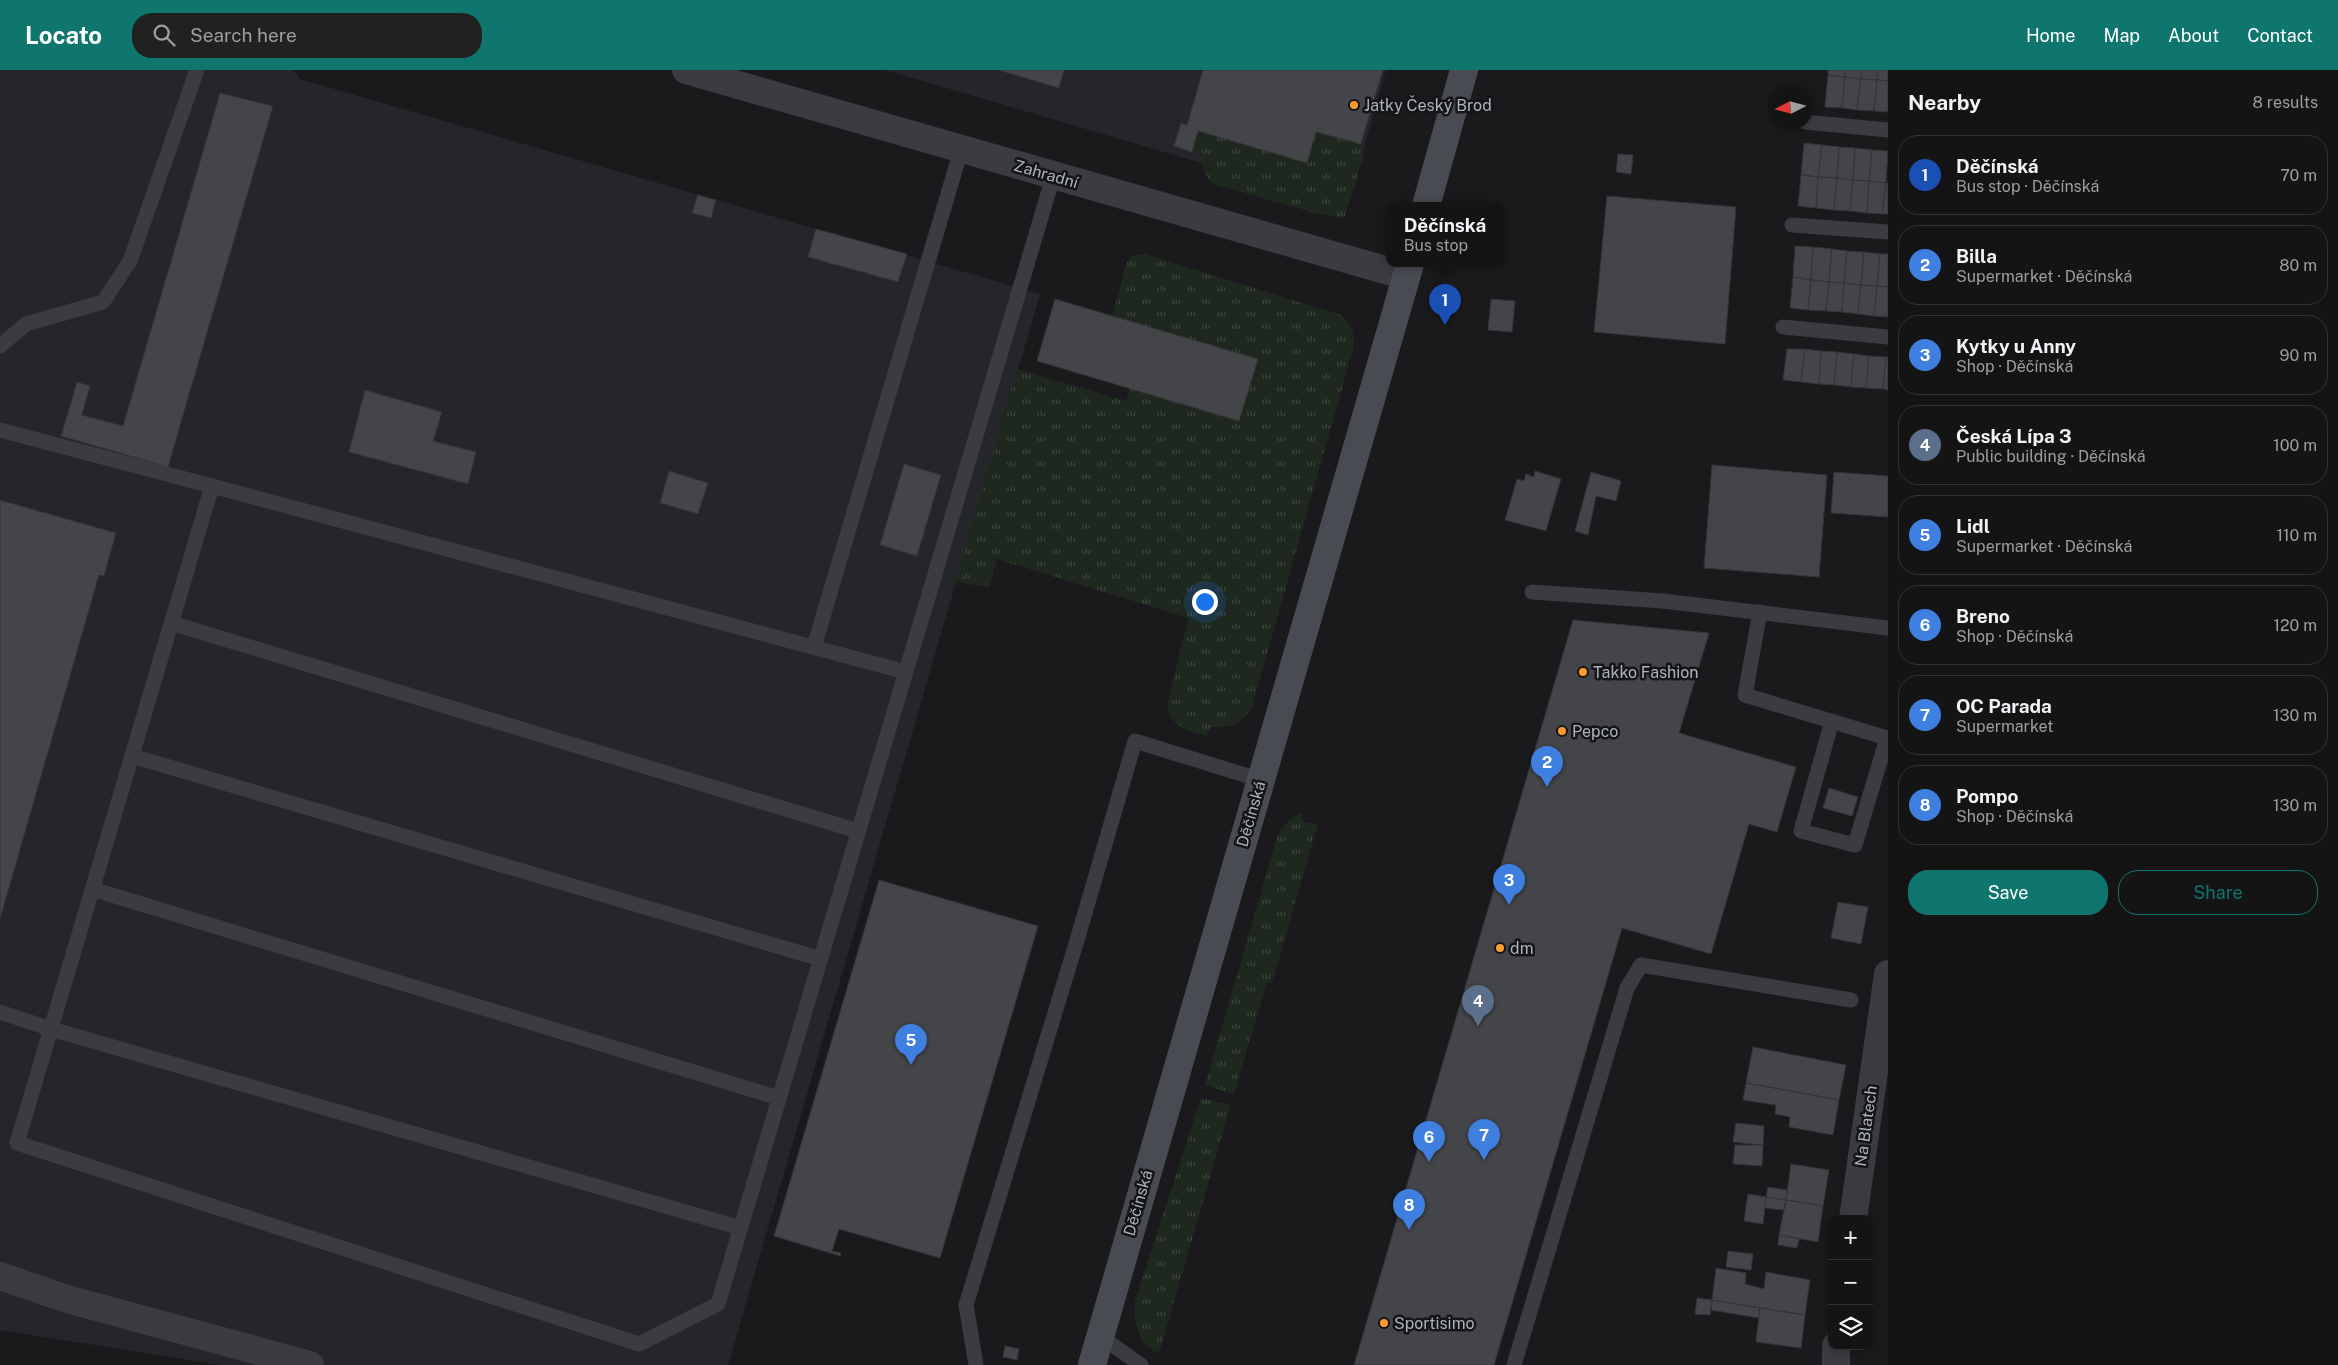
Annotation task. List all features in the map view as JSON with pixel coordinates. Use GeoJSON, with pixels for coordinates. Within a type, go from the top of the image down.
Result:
{"type":"FeatureCollection","features":[{"type":"Feature","properties":{"kind":"main road"},"geometry":{"type":"LineString","coordinates":[[1427,202],[1464,70]]}},
{"type":"Feature","properties":{"kind":"main road","name":"Děčínská"},"geometry":{"type":"LineString","coordinates":[[1092,1365],[1408,270]]}},
{"type":"Feature","properties":{"kind":"street","name":"Zahradní"},"geometry":{"type":"LineString","coordinates":[[686,70],[1053,177],[1386,264]]}},
{"type":"Feature","properties":{"kind":"street","name":"Na Blatech"},"geometry":{"type":"LineString","coordinates":[[1854,1215],[1888,974]]}},
{"type":"Feature","properties":{"kind":"street"},"geometry":{"type":"LineString","coordinates":[[0,1276],[68,1299],[310,1365]]}},
{"type":"Feature","properties":{"kind":"street"},"geometry":{"type":"LineString","coordinates":[[1836,1350],[1836,1365]]}},
{"type":"Feature","properties":{"kind":"lane"},"geometry":{"type":"LineString","coordinates":[[0,346],[26,324],[103,302],[130,261],[197,70]]}},
{"type":"Feature","properties":{"kind":"lane"},"geometry":{"type":"LineString","coordinates":[[1813,123],[1888,130]]}},
{"type":"Feature","properties":{"kind":"lane"},"geometry":{"type":"LineString","coordinates":[[814,647],[961,150]]}},
{"type":"Feature","properties":{"kind":"lane"},"geometry":{"type":"LineString","coordinates":[[212,486],[17,1143],[639,1344],[718,1304],[1053,177]]}},
{"type":"Feature","properties":{"kind":"lane"},"geometry":{"type":"LineString","coordinates":[[1792,225],[1888,232]]}},
{"type":"Feature","properties":{"kind":"lane"},"geometry":{"type":"LineString","coordinates":[[1783,327],[1888,336]]}},
{"type":"Feature","properties":{"kind":"lane"},"geometry":{"type":"LineString","coordinates":[[0,430],[906,672]]}},
{"type":"Feature","properties":{"kind":"lane"},"geometry":{"type":"LineString","coordinates":[[1532,592],[1663,601],[1888,628]]}},
{"type":"Feature","properties":{"kind":"lane"},"geometry":{"type":"LineString","coordinates":[[1760,612],[1745,695],[1832,721],[1888,738],[1855,846],[1802,831],[1832,721]]}},
{"type":"Feature","properties":{"kind":"lane"},"geometry":{"type":"LineString","coordinates":[[171,623],[858,831]]}},
{"type":"Feature","properties":{"kind":"lane"},"geometry":{"type":"LineString","coordinates":[[976,1365],[966,1305],[1078,936],[1135,740],[1261,780]]}},
{"type":"Feature","properties":{"kind":"lane"},"geometry":{"type":"LineString","coordinates":[[132,756],[821,959]]}},
{"type":"Feature","properties":{"kind":"lane"},"geometry":{"type":"LineString","coordinates":[[92,889],[780,1098]]}},
{"type":"Feature","properties":{"kind":"lane"},"geometry":{"type":"LineString","coordinates":[[1514,1365],[1627,988],[1641,965],[1851,1000]]}},
{"type":"Feature","properties":{"kind":"lane"},"geometry":{"type":"LineString","coordinates":[[0,1012],[51,1030],[741,1228]]}},
{"type":"Feature","properties":{"kind":"lane"},"geometry":{"type":"LineString","coordinates":[[1100,1336],[1141,1365]]}},
{"type":"Feature","properties":{"kind":"shaded area"},"geometry":{"type":"Polygon","coordinates":[[[0,70],[293,70],[300,79],[1040,294],[728,1365],[221,1365],[0,1330],[0,70]]]}},
{"type":"Feature","properties":{"kind":"shaded area"},"geometry":{"type":"Polygon","coordinates":[[[885,70],[1386,70],[1348,206],[885,70]]]}},
{"type":"Feature","properties":{"kind":"green space"},"geometry":{"type":"Polygon","coordinates":[[[1198,131],[1307,163],[1316,132],[1361,144],[1364,155],[1344,218],[1315,213],[1214,184],[1204,171],[1204,154],[1192,152],[1198,131]]]}},
{"type":"Feature","properties":{"kind":"green space"},"geometry":{"type":"Polygon","coordinates":[[[1145,254],[1341,315],[1351,326],[1354,338],[1353,349],[1252,707],[1240,722],[1230,726],[1211,727],[1207,736],[1187,730],[1177,724],[1173,720],[1167,706],[1188,618],[997,559],[989,587],[955,582],[1017,369],[1126,401],[1130,388],[1239,420],[1258,359],[1112,316],[1127,262],[1134,255],[1145,254]]]}},
{"type":"Feature","properties":{"kind":"green space"},"geometry":{"type":"Polygon","coordinates":[[[1301,813],[1303,822],[1318,824],[1272,983],[1267,982],[1234,1094],[1205,1085],[1278,834],[1290,819],[1301,813]]]}},
{"type":"Feature","properties":{"kind":"green space"},"geometry":{"type":"Polygon","coordinates":[[[1201,1098],[1231,1105],[1159,1353],[1141,1339],[1136,1325],[1135,1301],[1201,1098]]]}},
{"type":"Feature","properties":{"kind":"building"},"geometry":{"type":"Polygon","coordinates":[[[998,70],[1064,70],[1059,88],[998,70]]]}},
{"type":"Feature","properties":{"kind":"building"},"geometry":{"type":"Polygon","coordinates":[[[1203,70],[1383,70],[1361,144],[1316,132],[1307,163],[1198,131],[1192,152],[1174,146],[1181,123],[1187,125],[1203,70]]]}},
{"type":"Feature","properties":{"kind":"building"},"geometry":{"type":"Polygon","coordinates":[[[1828,70],[1845,70],[1845,77],[1828,75],[1828,70]]]}},
{"type":"Feature","properties":{"kind":"building"},"geometry":{"type":"Polygon","coordinates":[[[1845,70],[1862,70],[1861,79],[1845,77],[1845,70]]]}},
{"type":"Feature","properties":{"kind":"building"},"geometry":{"type":"Polygon","coordinates":[[[1862,70],[1878,70],[1877,80],[1861,79],[1862,70]]]}},
{"type":"Feature","properties":{"kind":"building"},"geometry":{"type":"Polygon","coordinates":[[[1878,70],[1888,70],[1888,81],[1877,80],[1878,70]]]}},
{"type":"Feature","properties":{"kind":"building"},"geometry":{"type":"Polygon","coordinates":[[[1828,75],[1845,77],[1842,108],[1825,107],[1828,75]]]}},
{"type":"Feature","properties":{"kind":"building"},"geometry":{"type":"Polygon","coordinates":[[[1845,77],[1861,79],[1857,110],[1842,108],[1845,77]]]}},
{"type":"Feature","properties":{"kind":"building"},"geometry":{"type":"Polygon","coordinates":[[[1861,79],[1877,80],[1874,111],[1857,110],[1861,79]]]}},
{"type":"Feature","properties":{"kind":"building"},"geometry":{"type":"Polygon","coordinates":[[[1877,80],[1888,81],[1888,112],[1874,111],[1877,80]]]}},
{"type":"Feature","properties":{"kind":"building"},"geometry":{"type":"Polygon","coordinates":[[[220,93],[273,106],[168,467],[61,436],[77,382],[90,386],[82,415],[123,426],[220,93]]]}},
{"type":"Feature","properties":{"kind":"building"},"geometry":{"type":"Polygon","coordinates":[[[1804,143],[1822,145],[1818,177],[1801,175],[1804,143]]]}},
{"type":"Feature","properties":{"kind":"building"},"geometry":{"type":"Polygon","coordinates":[[[1822,145],[1839,147],[1837,178],[1818,177],[1822,145]]]}},
{"type":"Feature","properties":{"kind":"building"},"geometry":{"type":"Polygon","coordinates":[[[1839,147],[1855,148],[1853,180],[1837,178],[1839,147]]]}},
{"type":"Feature","properties":{"kind":"building"},"geometry":{"type":"Polygon","coordinates":[[[1855,148],[1872,150],[1869,181],[1853,180],[1855,148]]]}},
{"type":"Feature","properties":{"kind":"building"},"geometry":{"type":"Polygon","coordinates":[[[1872,150],[1888,151],[1886,183],[1869,181],[1872,150]]]}},
{"type":"Feature","properties":{"kind":"building"},"geometry":{"type":"Polygon","coordinates":[[[1618,154],[1633,155],[1631,174],[1616,172],[1618,154]]]}},
{"type":"Feature","properties":{"kind":"building"},"geometry":{"type":"Polygon","coordinates":[[[1801,175],[1818,177],[1816,208],[1798,206],[1801,175]]]}},
{"type":"Feature","properties":{"kind":"building"},"geometry":{"type":"Polygon","coordinates":[[[1818,177],[1837,178],[1834,210],[1816,208],[1818,177]]]}},
{"type":"Feature","properties":{"kind":"building"},"geometry":{"type":"Polygon","coordinates":[[[1837,178],[1853,180],[1850,211],[1834,210],[1837,178]]]}},
{"type":"Feature","properties":{"kind":"building"},"geometry":{"type":"Polygon","coordinates":[[[1853,180],[1869,181],[1867,213],[1850,211],[1853,180]]]}},
{"type":"Feature","properties":{"kind":"building"},"geometry":{"type":"Polygon","coordinates":[[[1869,181],[1886,183],[1882,214],[1867,213],[1869,181]]]}},
{"type":"Feature","properties":{"kind":"building"},"geometry":{"type":"Polygon","coordinates":[[[1886,183],[1888,183],[1888,214],[1882,214],[1886,183]]]}},
{"type":"Feature","properties":{"kind":"building"},"geometry":{"type":"Polygon","coordinates":[[[698,195],[716,200],[711,218],[692,213],[698,195]]]}},
{"type":"Feature","properties":{"kind":"building"},"geometry":{"type":"Polygon","coordinates":[[[1607,196],[1736,207],[1725,344],[1594,332],[1607,196]]]}},
{"type":"Feature","properties":{"kind":"building"},"geometry":{"type":"Polygon","coordinates":[[[816,229],[907,254],[898,282],[808,257],[816,229]]]}},
{"type":"Feature","properties":{"kind":"building"},"geometry":{"type":"Polygon","coordinates":[[[1795,246],[1813,247],[1811,280],[1793,277],[1795,246]]]}},
{"type":"Feature","properties":{"kind":"building"},"geometry":{"type":"Polygon","coordinates":[[[1813,247],[1832,249],[1829,282],[1811,280],[1813,247]]]}},
{"type":"Feature","properties":{"kind":"building"},"geometry":{"type":"Polygon","coordinates":[[[1832,249],[1847,251],[1844,283],[1829,282],[1832,249]]]}},
{"type":"Feature","properties":{"kind":"building"},"geometry":{"type":"Polygon","coordinates":[[[1847,251],[1864,252],[1861,285],[1844,283],[1847,251]]]}},
{"type":"Feature","properties":{"kind":"building"},"geometry":{"type":"Polygon","coordinates":[[[1864,252],[1880,254],[1877,286],[1861,285],[1864,252]]]}},
{"type":"Feature","properties":{"kind":"building"},"geometry":{"type":"Polygon","coordinates":[[[1880,254],[1888,254],[1888,287],[1877,286],[1880,254]]]}},
{"type":"Feature","properties":{"kind":"building"},"geometry":{"type":"Polygon","coordinates":[[[1793,277],[1811,280],[1808,310],[1790,308],[1793,277]]]}},
{"type":"Feature","properties":{"kind":"building"},"geometry":{"type":"Polygon","coordinates":[[[1811,280],[1829,282],[1826,311],[1808,310],[1811,280]]]}},
{"type":"Feature","properties":{"kind":"building"},"geometry":{"type":"Polygon","coordinates":[[[1829,282],[1844,283],[1842,312],[1826,311],[1829,282]]]}},
{"type":"Feature","properties":{"kind":"building"},"geometry":{"type":"Polygon","coordinates":[[[1844,283],[1861,285],[1858,314],[1842,312],[1844,283]]]}},
{"type":"Feature","properties":{"kind":"building"},"geometry":{"type":"Polygon","coordinates":[[[1861,285],[1877,286],[1874,316],[1858,314],[1861,285]]]}},
{"type":"Feature","properties":{"kind":"building"},"geometry":{"type":"Polygon","coordinates":[[[1877,286],[1888,287],[1888,317],[1874,316],[1877,286]]]}},
{"type":"Feature","properties":{"kind":"building"},"geometry":{"type":"Polygon","coordinates":[[[1055,299],[1258,359],[1239,421],[1037,361],[1055,299]]]}},
{"type":"Feature","properties":{"kind":"building"},"geometry":{"type":"Polygon","coordinates":[[[1491,299],[1515,301],[1512,332],[1488,330],[1491,299]]]}},
{"type":"Feature","properties":{"kind":"building"},"geometry":{"type":"Polygon","coordinates":[[[1787,349],[1805,349],[1801,382],[1783,380],[1787,349]]]}},
{"type":"Feature","properties":{"kind":"building"},"geometry":{"type":"Polygon","coordinates":[[[1805,349],[1821,351],[1819,384],[1801,382],[1805,349]]]}},
{"type":"Feature","properties":{"kind":"building"},"geometry":{"type":"Polygon","coordinates":[[[1821,351],[1837,352],[1834,385],[1819,384],[1821,351]]]}},
{"type":"Feature","properties":{"kind":"building"},"geometry":{"type":"Polygon","coordinates":[[[1837,352],[1854,354],[1851,387],[1834,385],[1837,352]]]}},
{"type":"Feature","properties":{"kind":"building"},"geometry":{"type":"Polygon","coordinates":[[[1854,354],[1869,356],[1866,388],[1851,387],[1854,354]]]}},
{"type":"Feature","properties":{"kind":"building"},"geometry":{"type":"Polygon","coordinates":[[[1869,356],[1886,357],[1883,389],[1866,388],[1869,356]]]}},
{"type":"Feature","properties":{"kind":"building"},"geometry":{"type":"Polygon","coordinates":[[[1886,357],[1888,357],[1888,390],[1883,389],[1886,357]]]}},
{"type":"Feature","properties":{"kind":"building"},"geometry":{"type":"Polygon","coordinates":[[[365,390],[442,412],[433,441],[476,452],[468,484],[349,452],[365,390]]]}},
{"type":"Feature","properties":{"kind":"building"},"geometry":{"type":"Polygon","coordinates":[[[904,464],[941,475],[917,556],[880,545],[904,464]]]}},
{"type":"Feature","properties":{"kind":"building"},"geometry":{"type":"Polygon","coordinates":[[[1712,465],[1827,475],[1819,577],[1704,568],[1712,465]]]}},
{"type":"Feature","properties":{"kind":"building"},"geometry":{"type":"Polygon","coordinates":[[[669,471],[708,483],[698,514],[660,503],[669,471]]]}},
{"type":"Feature","properties":{"kind":"building"},"geometry":{"type":"Polygon","coordinates":[[[1535,471],[1561,479],[1546,531],[1505,520],[1517,479],[1524,481],[1526,474],[1534,477],[1535,471]]]}},
{"type":"Feature","properties":{"kind":"building"},"geometry":{"type":"Polygon","coordinates":[[[1591,472],[1621,481],[1616,501],[1596,496],[1588,535],[1575,531],[1591,472]]]}},
{"type":"Feature","properties":{"kind":"building"},"geometry":{"type":"Polygon","coordinates":[[[1834,472],[1888,476],[1888,517],[1831,513],[1834,472]]]}},
{"type":"Feature","properties":{"kind":"building"},"geometry":{"type":"Polygon","coordinates":[[[0,500],[116,533],[104,576],[99,575],[0,919],[0,500]]]}},
{"type":"Feature","properties":{"kind":"building"},"geometry":{"type":"Polygon","coordinates":[[[1573,620],[1709,633],[1679,733],[1796,767],[1777,832],[1749,824],[1711,954],[1622,928],[1494,1365],[1354,1365],[1573,620]]]}},
{"type":"Feature","properties":{"kind":"building"},"geometry":{"type":"Polygon","coordinates":[[[1829,788],[1858,797],[1852,816],[1823,808],[1829,788]]]}},
{"type":"Feature","properties":{"kind":"building"},"geometry":{"type":"Polygon","coordinates":[[[879,880],[1038,926],[940,1258],[839,1229],[832,1251],[841,1253],[840,1256],[774,1236],[879,880]]]}},
{"type":"Feature","properties":{"kind":"building"},"geometry":{"type":"Polygon","coordinates":[[[1838,902],[1868,907],[1861,944],[1831,938],[1838,902]]]}},
{"type":"Feature","properties":{"kind":"building"},"geometry":{"type":"Polygon","coordinates":[[[1753,1047],[1846,1065],[1839,1100],[1746,1083],[1753,1047]]]}},
{"type":"Feature","properties":{"kind":"building"},"geometry":{"type":"Polygon","coordinates":[[[1746,1083],[1839,1100],[1833,1135],[1789,1127],[1790,1117],[1775,1114],[1776,1105],[1743,1100],[1746,1083]]]}},
{"type":"Feature","properties":{"kind":"building"},"geometry":{"type":"Polygon","coordinates":[[[1736,1123],[1764,1126],[1763,1145],[1733,1142],[1736,1123]]]}},
{"type":"Feature","properties":{"kind":"building"},"geometry":{"type":"Polygon","coordinates":[[[1735,1145],[1763,1145],[1762,1166],[1733,1164],[1735,1145]]]}},
{"type":"Feature","properties":{"kind":"building"},"geometry":{"type":"Polygon","coordinates":[[[1791,1164],[1829,1170],[1823,1206],[1786,1200],[1791,1164]]]}},
{"type":"Feature","properties":{"kind":"building"},"geometry":{"type":"Polygon","coordinates":[[[1768,1187],[1787,1190],[1786,1200],[1766,1197],[1768,1187]]]}},
{"type":"Feature","properties":{"kind":"building"},"geometry":{"type":"Polygon","coordinates":[[[1748,1194],[1766,1197],[1763,1224],[1744,1221],[1748,1194]]]}},
{"type":"Feature","properties":{"kind":"building"},"geometry":{"type":"Polygon","coordinates":[[[1766,1197],[1786,1200],[1783,1210],[1765,1208],[1766,1197]]]}},
{"type":"Feature","properties":{"kind":"building"},"geometry":{"type":"Polygon","coordinates":[[[1786,1200],[1823,1206],[1818,1242],[1779,1235],[1786,1200]]]}},
{"type":"Feature","properties":{"kind":"building"},"geometry":{"type":"Polygon","coordinates":[[[1779,1235],[1799,1239],[1797,1248],[1778,1245],[1779,1235]]]}},
{"type":"Feature","properties":{"kind":"building"},"geometry":{"type":"Polygon","coordinates":[[[1728,1251],[1753,1254],[1751,1270],[1726,1267],[1728,1251]]]}},
{"type":"Feature","properties":{"kind":"building"},"geometry":{"type":"Polygon","coordinates":[[[1716,1268],[1746,1273],[1745,1284],[1764,1289],[1766,1272],[1810,1280],[1805,1315],[1712,1300],[1716,1268]]]}},
{"type":"Feature","properties":{"kind":"building"},"geometry":{"type":"Polygon","coordinates":[[[1697,1298],[1712,1300],[1710,1315],[1695,1314],[1697,1298]]]}},
{"type":"Feature","properties":{"kind":"building"},"geometry":{"type":"Polygon","coordinates":[[[1712,1300],[1760,1308],[1759,1318],[1711,1310],[1712,1300]]]}},
{"type":"Feature","properties":{"kind":"building"},"geometry":{"type":"Polygon","coordinates":[[[1760,1308],[1805,1315],[1801,1348],[1756,1342],[1760,1308]]]}},
{"type":"Feature","properties":{"kind":"building"},"geometry":{"type":"Polygon","coordinates":[[[1005,1346],[1019,1349],[1017,1360],[1003,1357],[1005,1346]]]}},
{"type":"Feature","properties":{"kind":"place","name":"Jatky Český Brod"},"geometry":{"type":"Point","coordinates":[1354,105]}},
{"type":"Feature","properties":{"kind":"place","name":"Děčínská"},"geometry":{"type":"Point","coordinates":[1445,325]}},
{"type":"Feature","properties":{"kind":"place","name":"Takko Fashion"},"geometry":{"type":"Point","coordinates":[1583,672]}},
{"type":"Feature","properties":{"kind":"place","name":"Pepco"},"geometry":{"type":"Point","coordinates":[1562,731]}},
{"type":"Feature","properties":{"kind":"place","name":"Billa"},"geometry":{"type":"Point","coordinates":[1547,787]}},
{"type":"Feature","properties":{"kind":"place","name":"Kytky u Anny"},"geometry":{"type":"Point","coordinates":[1509,905]}},
{"type":"Feature","properties":{"kind":"place","name":"dm"},"geometry":{"type":"Point","coordinates":[1500,948]}},
{"type":"Feature","properties":{"kind":"place","name":"Česká Lípa 3"},"geometry":{"type":"Point","coordinates":[1478,1026]}},
{"type":"Feature","properties":{"kind":"place","name":"Lidl"},"geometry":{"type":"Point","coordinates":[911,1065]}},
{"type":"Feature","properties":{"kind":"place","name":"OC Parada"},"geometry":{"type":"Point","coordinates":[1484,1160]}},
{"type":"Feature","properties":{"kind":"place","name":"Breno"},"geometry":{"type":"Point","coordinates":[1429,1162]}},
{"type":"Feature","properties":{"kind":"place","name":"Pompo"},"geometry":{"type":"Point","coordinates":[1409,1230]}},
{"type":"Feature","properties":{"kind":"place","name":"Sportisimo"},"geometry":{"type":"Point","coordinates":[1384,1323]}}]}
